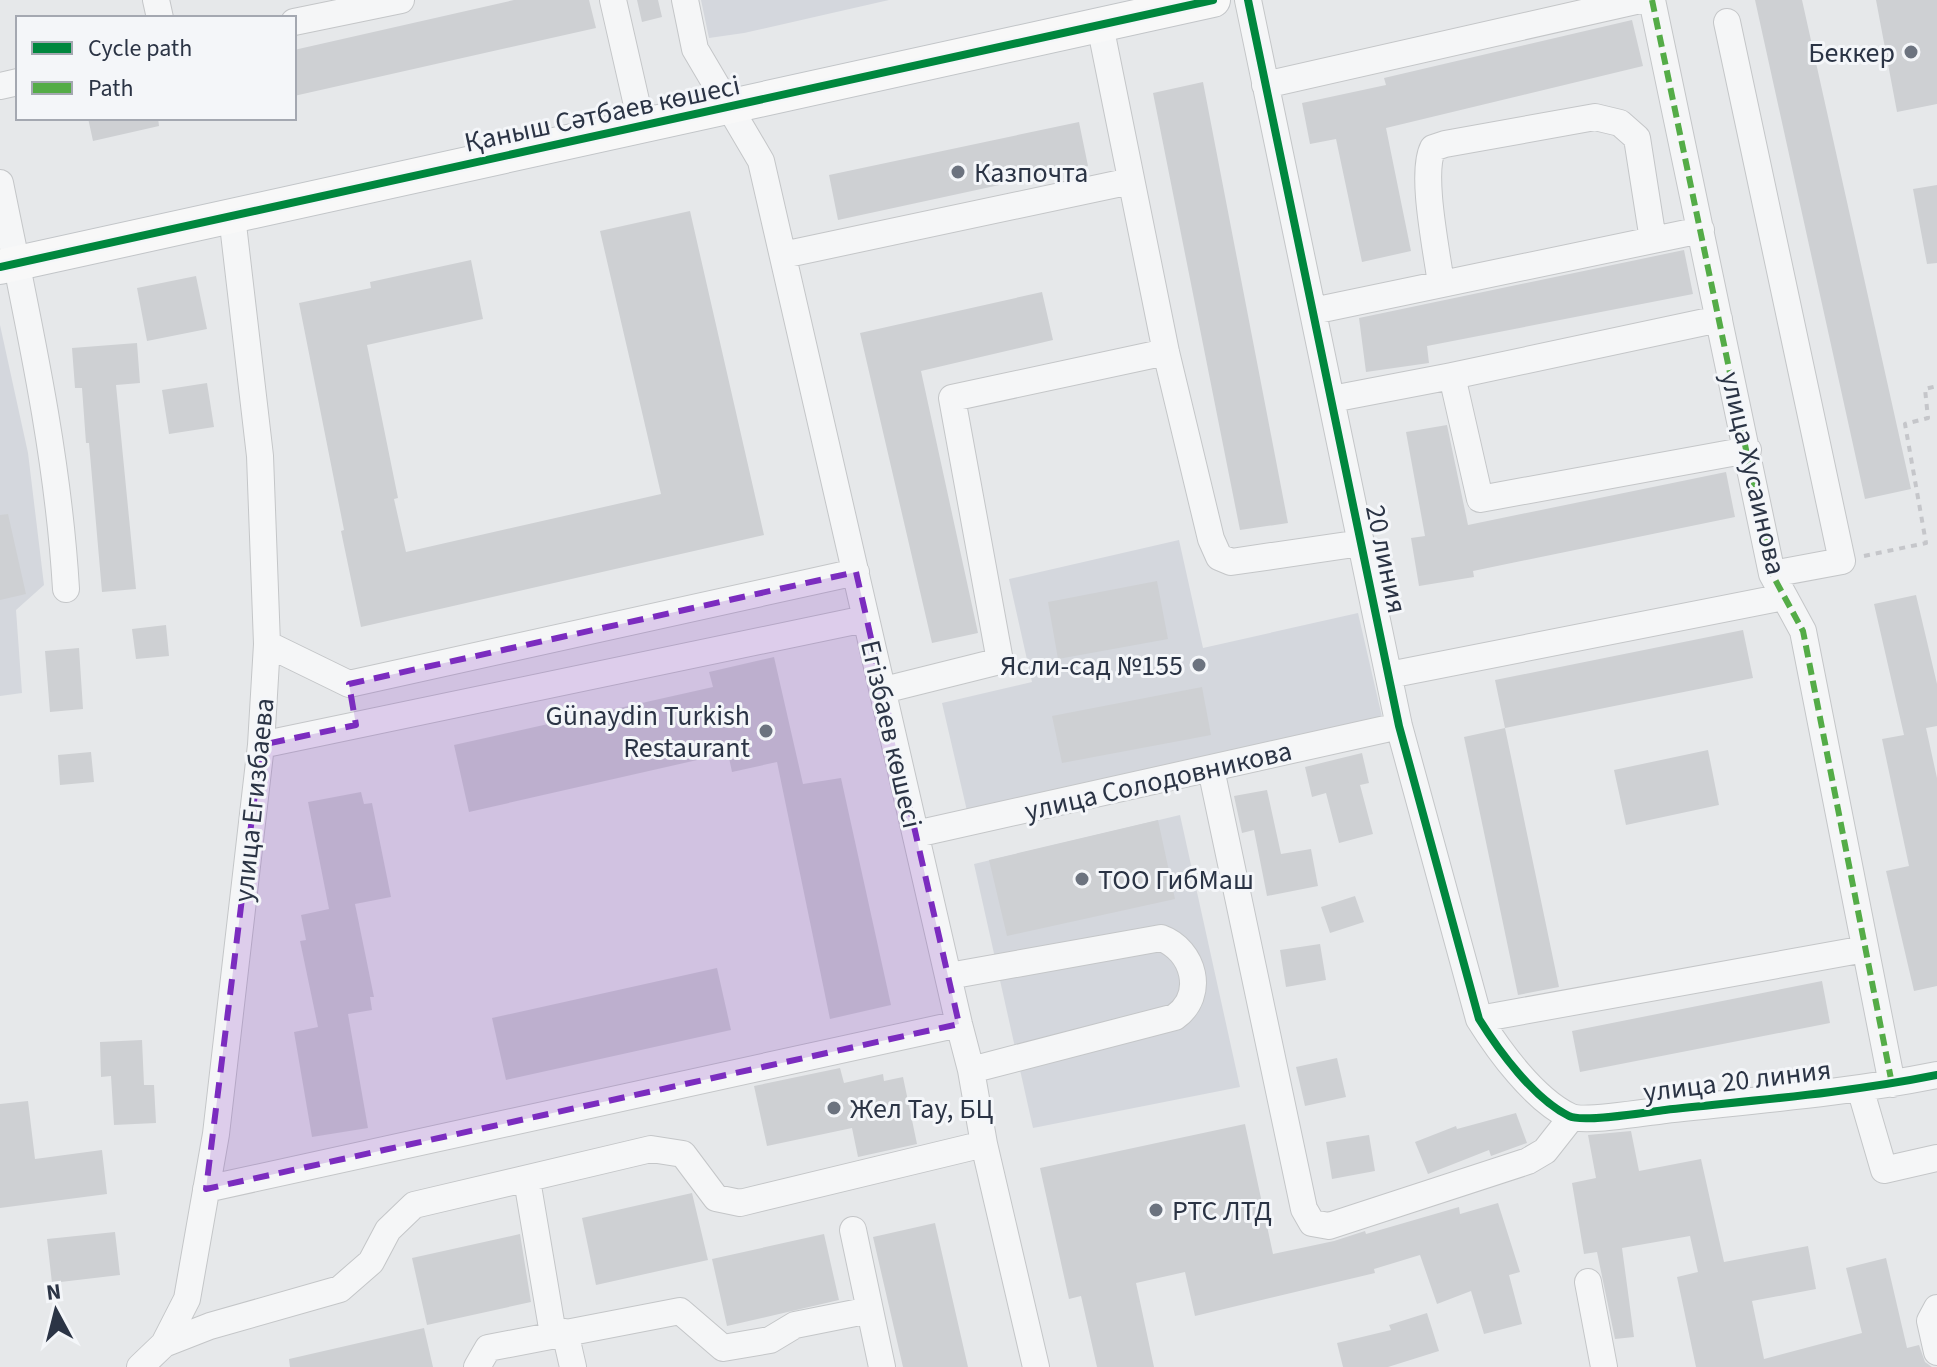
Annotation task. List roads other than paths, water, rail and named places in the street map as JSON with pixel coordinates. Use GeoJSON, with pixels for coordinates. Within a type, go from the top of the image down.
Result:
{"type":"FeatureCollection","features":[{"type":"Feature","properties":{"kind":"main road","name":"Қаныш Сәтбаев көшесі"},"geometry":{"type":"LineString","coordinates":[[8,265],[1213,0]]}},
{"type":"Feature","properties":{"kind":"street"},"geometry":{"type":"LineString","coordinates":[[296,22],[401,0]]}},
{"type":"Feature","properties":{"kind":"street"},"geometry":{"type":"LineString","coordinates":[[613,0],[642,127]]}},
{"type":"Feature","properties":{"kind":"street","name":"Егізбаев көшесі"},"geometry":{"type":"LineString","coordinates":[[685,0],[695,49],[761,161],[971,1070],[984,1144],[1036,1367]]}},
{"type":"Feature","properties":{"kind":"street","name":"20 линия"},"geometry":{"type":"LineString","coordinates":[[1248,0],[1399,726],[1479,1019],[1504,1059],[1571,1118]]}},
{"type":"Feature","properties":{"kind":"street"},"geometry":{"type":"LineString","coordinates":[[1265,85],[1640,0]]}},
{"type":"Feature","properties":{"kind":"street","name":"улица Хусаинова"},"geometry":{"type":"LineString","coordinates":[[1652,0],[1778,586],[1803,631],[1892,1084]]}},
{"type":"Feature","properties":{"kind":"street"},"geometry":{"type":"LineString","coordinates":[[1389,675],[1778,586],[1842,561],[1727,22]]}},
{"type":"Feature","properties":{"kind":"street"},"geometry":{"type":"LineString","coordinates":[[1100,25],[1166,352],[1211,539],[1219,557],[1231,562],[1361,543]]}},
{"type":"Feature","properties":{"kind":"street"},"geometry":{"type":"LineString","coordinates":[[1441,284],[1427,178],[1428,158],[1433,148],[1445,144],[1595,117],[1620,123],[1637,138],[1653,240]]}},
{"type":"Feature","properties":{"kind":"street"},"geometry":{"type":"LineString","coordinates":[[783,255],[1131,181]]}},
{"type":"Feature","properties":{"kind":"street"},"geometry":{"type":"LineString","coordinates":[[0,183],[8,265],[50,440],[64,546],[66,589]]}},
{"type":"Feature","properties":{"kind":"street","name":"улица Егизбаева"},"geometry":{"type":"LineString","coordinates":[[140,1367],[164,1344],[187,1299],[216,1134],[261,745],[267,644],[260,456],[232,216]]}},
{"type":"Feature","properties":{"kind":"street"},"geometry":{"type":"LineString","coordinates":[[1313,311],[1701,230]]}},
{"type":"Feature","properties":{"kind":"street"},"geometry":{"type":"LineString","coordinates":[[1332,399],[1719,319]]}},
{"type":"Feature","properties":{"kind":"street"},"geometry":{"type":"LineString","coordinates":[[884,690],[1000,661],[952,398],[1166,352]]}},
{"type":"Feature","properties":{"kind":"street"},"geometry":{"type":"LineString","coordinates":[[1452,376],[1480,499],[1748,450]]}},
{"type":"Feature","properties":{"kind":"street"},"geometry":{"type":"LineString","coordinates":[[267,644],[349,684],[856,572]]}},
{"type":"Feature","properties":{"kind":"street"},"geometry":{"type":"LineString","coordinates":[[261,745],[865,619]]}},
{"type":"Feature","properties":{"kind":"street"},"geometry":{"type":"LineString","coordinates":[[349,684],[356,725]]}},
{"type":"Feature","properties":{"kind":"street","name":"улица Солодовникова"},"geometry":{"type":"LineString","coordinates":[[916,834],[1399,726]]}},
{"type":"Feature","properties":{"kind":"street"},"geometry":{"type":"LineString","coordinates":[[1211,769],[1304,1209],[1312,1223],[1329,1226],[1528,1161],[1545,1151],[1571,1118]]}},
{"type":"Feature","properties":{"kind":"street"},"geometry":{"type":"LineString","coordinates":[[949,976],[1161,938],[1170,941],[1189,965],[1195,989],[1185,1010],[1175,1017],[971,1070]]}},
{"type":"Feature","properties":{"kind":"street"},"geometry":{"type":"LineString","coordinates":[[1479,1019],[1865,949]]}},
{"type":"Feature","properties":{"kind":"street"},"geometry":{"type":"LineString","coordinates":[[206,1189],[959,1024]]}},
{"type":"Feature","properties":{"kind":"street","name":"улица 20 линия"},"geometry":{"type":"LineString","coordinates":[[1571,1118],[1614,1116],[1860,1088],[1937,1075]]}},
{"type":"Feature","properties":{"kind":"street"},"geometry":{"type":"LineString","coordinates":[[1860,1088],[1884,1170],[1937,1158]]}},
{"type":"Feature","properties":{"kind":"street"},"geometry":{"type":"LineString","coordinates":[[164,1344],[210,1326],[340,1289],[371,1262],[388,1230],[414,1205],[651,1149],[683,1154],[716,1198],[740,1203],[984,1144]]}},
{"type":"Feature","properties":{"kind":"street"},"geometry":{"type":"LineString","coordinates":[[527,1180],[559,1333],[573,1367]]}},
{"type":"Feature","properties":{"kind":"street"},"geometry":{"type":"LineString","coordinates":[[853,1230],[882,1367]]}},
{"type":"Feature","properties":{"kind":"street"},"geometry":{"type":"LineString","coordinates":[[1588,1282],[1604,1367]]}},
{"type":"Feature","properties":{"kind":"street"},"geometry":{"type":"LineString","coordinates":[[1937,1308],[1930,1321],[1937,1352]]}},
{"type":"Feature","properties":{"kind":"street"},"geometry":{"type":"LineString","coordinates":[[477,1367],[488,1348],[680,1311],[723,1348],[770,1340],[795,1325],[870,1310]]}},
{"type":"Feature","properties":{"kind":"place","name":"Беккер"},"geometry":{"type":"Point","coordinates":[1911,52]}},
{"type":"Feature","properties":{"kind":"place","name":"Казпочта"},"geometry":{"type":"Point","coordinates":[958,172]}},
{"type":"Feature","properties":{"kind":"place","name":"Ясли-сад №155"},"geometry":{"type":"Point","coordinates":[1199,665]}},
{"type":"Feature","properties":{"kind":"place","name":"Günaydin Turkish Restaurant"},"geometry":{"type":"Point","coordinates":[766,731]}},
{"type":"Feature","properties":{"kind":"place","name":"ТОО ГибМаш"},"geometry":{"type":"Point","coordinates":[1082,879]}},
{"type":"Feature","properties":{"kind":"place","name":"Жел Тау, БЦ"},"geometry":{"type":"Point","coordinates":[834,1108]}},
{"type":"Feature","properties":{"kind":"place","name":"РТС ЛТД"},"geometry":{"type":"Point","coordinates":[1156,1210]}}]}
